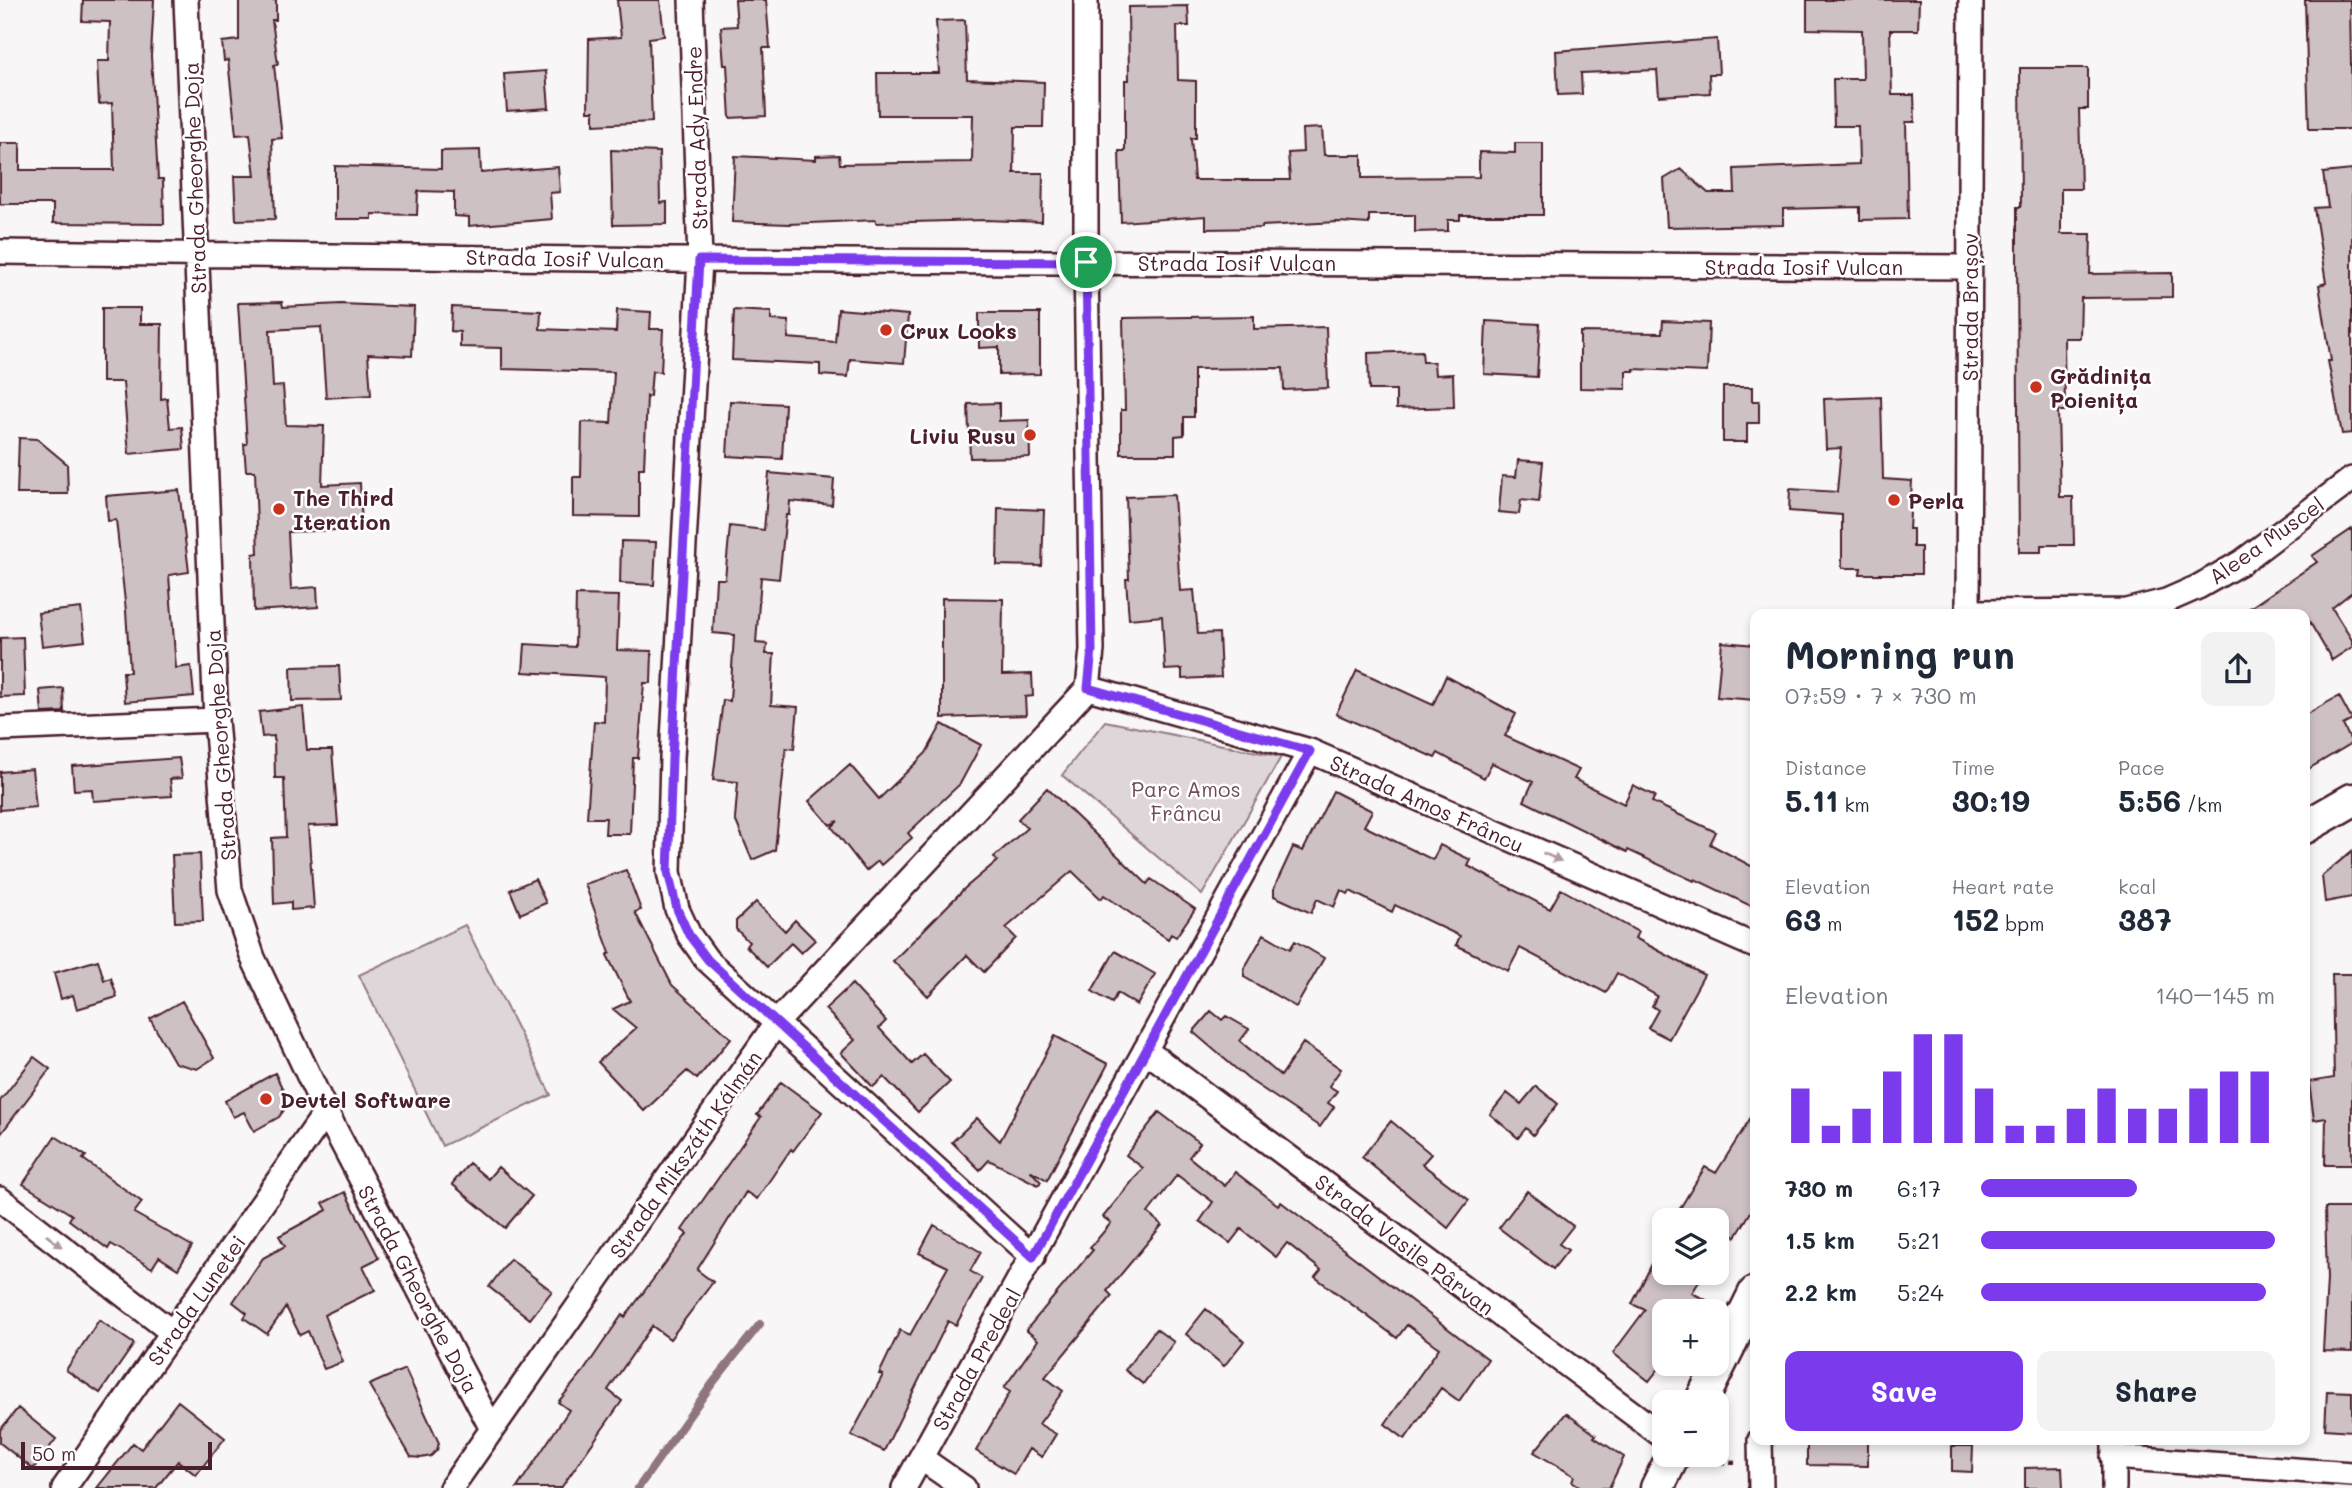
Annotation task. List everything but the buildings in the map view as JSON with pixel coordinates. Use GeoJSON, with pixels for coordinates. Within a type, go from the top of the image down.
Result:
{"type":"FeatureCollection","features":[{"type":"Feature","properties":{"kind":"main road"},"geometry":{"type":"LineString","coordinates":[[2310,824],[2352,800]]}},
{"type":"Feature","properties":{"kind":"main road"},"geometry":{"type":"LineString","coordinates":[[1707,1390],[1750,1303]]}},
{"type":"Feature","properties":{"kind":"street","name":"Strada Gheorghe Doja"},"geometry":{"type":"LineString","coordinates":[[186,0],[216,720],[230,890],[253,958],[326,1112],[492,1429]]}},
{"type":"Feature","properties":{"kind":"street","name":"Strada Ady Endre"},"geometry":{"type":"LineString","coordinates":[[691,0],[699,260],[668,872],[677,909],[689,935],[708,960],[1033,1257]]}},
{"type":"Feature","properties":{"kind":"street"},"geometry":{"type":"LineString","coordinates":[[1086,0],[1086,262],[1092,650],[1088,688]]}},
{"type":"Feature","properties":{"kind":"street","name":"Strada Brașov"},"geometry":{"type":"LineString","coordinates":[[1968,609],[1970,0]]}},
{"type":"Feature","properties":{"kind":"street","name":"Strada Iosif Vulcan"},"geometry":{"type":"LineString","coordinates":[[0,252],[699,260],[1969,267]]}},
{"type":"Feature","properties":{"kind":"street","name":"Aleea Muscel"},"geometry":{"type":"LineString","coordinates":[[2134,609],[2166,601],[2198,587],[2242,562],[2352,479]]}},
{"type":"Feature","properties":{"kind":"street","name":"Strada Mikszáth Kálmán"},"geometry":{"type":"LineString","coordinates":[[451,1488],[777,1022],[1088,688]]}},
{"type":"Feature","properties":{"kind":"street","name":"Strada Amos Frâncu"},"geometry":{"type":"LineString","coordinates":[[1088,688],[1310,751],[1750,944]]}},
{"type":"Feature","properties":{"kind":"street"},"geometry":{"type":"LineString","coordinates":[[0,729],[216,720]]}},
{"type":"Feature","properties":{"kind":"street","name":"Strada Predeal"},"geometry":{"type":"LineString","coordinates":[[904,1488],[1310,751]]}},
{"type":"Feature","properties":{"kind":"street","name":"Strada Vasile Pârvan"},"geometry":{"type":"LineString","coordinates":[[1145,1050],[1652,1448]]}},
{"type":"Feature","properties":{"kind":"street","name":"Strada Lunetei"},"geometry":{"type":"LineString","coordinates":[[64,1488],[326,1112]]}},
{"type":"Feature","properties":{"kind":"street"},"geometry":{"type":"LineString","coordinates":[[0,1199],[173,1333]]}},
{"type":"Feature","properties":{"kind":"street"},"geometry":{"type":"LineString","coordinates":[[1760,1445],[1761,1488]]}},
{"type":"Feature","properties":{"kind":"street"},"geometry":{"type":"LineString","coordinates":[[2114,1488],[2114,1449],[2352,1474]]}},
{"type":"Feature","properties":{"kind":"street"},"geometry":{"type":"LineString","coordinates":[[921,1458],[964,1488]]}},
{"type":"Feature","properties":{"kind":"path"},"geometry":{"type":"LineString","coordinates":[[1729,1462],[1760,1463]]}},
{"type":"Feature","properties":{"kind":"green space","name":"Parc Amos Frâncu"},"geometry":{"type":"Polygon","coordinates":[[[1105,721],[1281,757],[1202,895],[1062,775],[1105,721]]]}},
{"type":"Feature","properties":{"kind":"green space"},"geometry":{"type":"Polygon","coordinates":[[[465,925],[551,1095],[442,1146],[359,975],[465,925]]]}},
{"type":"Feature","properties":{"kind":"waterway"},"geometry":{"type":"LineString","coordinates":[[638,1488],[712,1384],[760,1324]]}},
{"type":"Feature","properties":{"kind":"place","name":"Crux Looks"},"geometry":{"type":"Point","coordinates":[886,330]}},
{"type":"Feature","properties":{"kind":"place","name":"Grădinița Poienița"},"geometry":{"type":"Point","coordinates":[2036,387]}},
{"type":"Feature","properties":{"kind":"place","name":"Liviu Rusu"},"geometry":{"type":"Point","coordinates":[1030,435]}},
{"type":"Feature","properties":{"kind":"place","name":"Perla"},"geometry":{"type":"Point","coordinates":[1894,500]}},
{"type":"Feature","properties":{"kind":"place","name":"The Third Iteration"},"geometry":{"type":"Point","coordinates":[279,509]}},
{"type":"Feature","properties":{"kind":"place","name":"Devtel Software"},"geometry":{"type":"Point","coordinates":[266,1099]}},
{"type":"Feature","properties":{"kind":"route"},"geometry":{"type":"LineString","coordinates":[[699,260],[1086,262],[1092,650],[1088,688],[1310,751],[1033,1257],[708,960],[689,935],[677,909],[668,872],[672,758],[699,260]]}}]}
